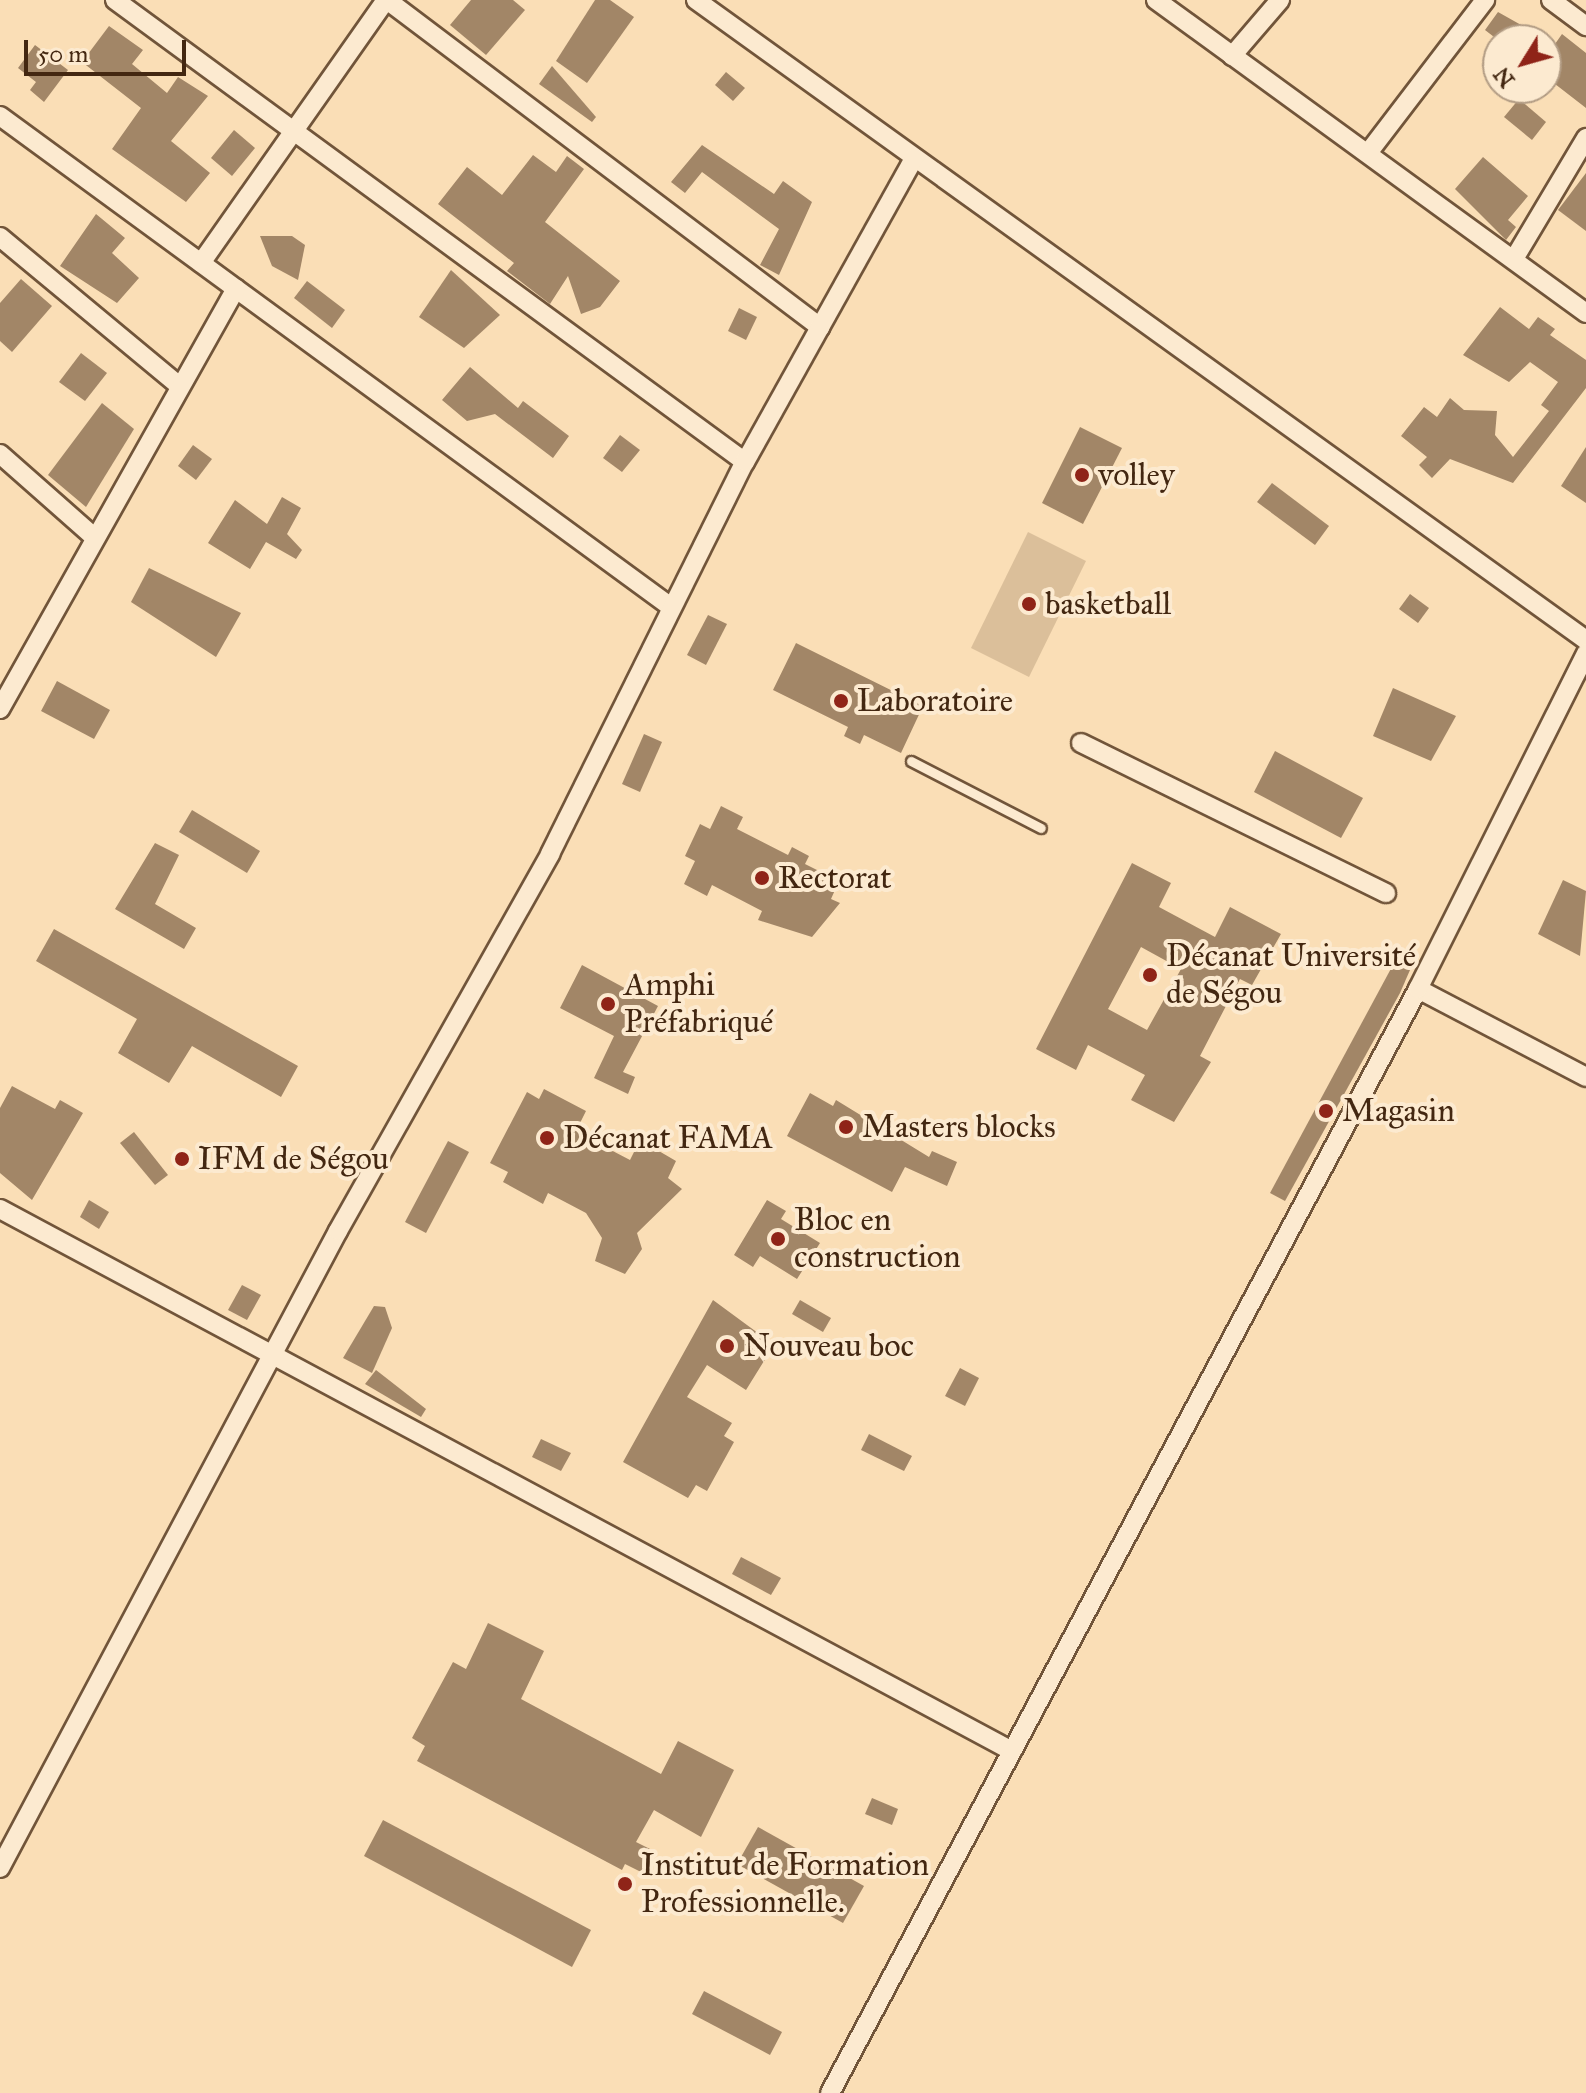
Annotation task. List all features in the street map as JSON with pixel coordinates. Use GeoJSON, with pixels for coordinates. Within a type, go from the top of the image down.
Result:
{"type":"FeatureCollection","features":[{"type":"Feature","properties":{"kind":"street"},"geometry":{"type":"LineString","coordinates":[[115,0],[745,462]]}},
{"type":"Feature","properties":{"kind":"street"},"geometry":{"type":"LineString","coordinates":[[201,263],[387,0],[820,327]]}},
{"type":"Feature","properties":{"kind":"street"},"geometry":{"type":"LineString","coordinates":[[696,0],[1586,640]]}},
{"type":"Feature","properties":{"kind":"street"},"geometry":{"type":"LineString","coordinates":[[1156,0],[1586,313]]}},
{"type":"Feature","properties":{"kind":"street"},"geometry":{"type":"LineString","coordinates":[[1232,56],[1280,0]]}},
{"type":"Feature","properties":{"kind":"street"},"geometry":{"type":"LineString","coordinates":[[1368,153],[1485,0]]}},
{"type":"Feature","properties":{"kind":"street"},"geometry":{"type":"LineString","coordinates":[[1551,0],[1586,26]]}},
{"type":"Feature","properties":{"kind":"street"},"geometry":{"type":"LineString","coordinates":[[0,116],[671,607]]}},
{"type":"Feature","properties":{"kind":"street"},"geometry":{"type":"LineString","coordinates":[[1514,259],[1586,138]]}},
{"type":"Feature","properties":{"kind":"street"},"geometry":{"type":"LineString","coordinates":[[0,1868],[272,1354],[550,854],[745,462],[914,158]]}},
{"type":"Feature","properties":{"kind":"street"},"geometry":{"type":"LineString","coordinates":[[0,237],[177,384]]}},
{"type":"Feature","properties":{"kind":"street"},"geometry":{"type":"LineString","coordinates":[[0,709],[177,384],[236,289]]}},
{"type":"Feature","properties":{"kind":"street"},"geometry":{"type":"LineString","coordinates":[[0,454],[94,537]]}},
{"type":"Feature","properties":{"kind":"street"},"geometry":{"type":"LineString","coordinates":[[830,2093],[1418,989],[1586,653]]}},
{"type":"Feature","properties":{"kind":"street"},"geometry":{"type":"LineString","coordinates":[[1081,743],[1386,893]]}},
{"type":"Feature","properties":{"kind":"street"},"geometry":{"type":"LineString","coordinates":[[1418,989],[1586,1077]]}},
{"type":"Feature","properties":{"kind":"street"},"geometry":{"type":"LineString","coordinates":[[0,1209],[272,1354],[313,1383],[1012,1751]]}},
{"type":"Feature","properties":{"kind":"lane"},"geometry":{"type":"LineString","coordinates":[[911,761],[1041,828]]}},
{"type":"Feature","properties":{"kind":"shaded area","name":"basketball"},"geometry":{"type":"Polygon","coordinates":[[[1028,532],[1086,561],[1029,677],[971,648],[1028,532]]]}},
{"type":"Feature","properties":{"kind":"building"},"geometry":{"type":"Polygon","coordinates":[[[471,0],[513,0],[525,10],[486,55],[450,25],[471,0]]]}},
{"type":"Feature","properties":{"kind":"building"},"geometry":{"type":"Polygon","coordinates":[[[595,0],[610,0],[634,17],[587,83],[556,61],[595,0]]]}},
{"type":"Feature","properties":{"kind":"building"},"geometry":{"type":"Polygon","coordinates":[[[1498,12],[1519,24],[1489,24],[1498,12]]]}},
{"type":"Feature","properties":{"kind":"building"},"geometry":{"type":"Polygon","coordinates":[[[109,26],[143,50],[132,64],[167,93],[178,77],[208,96],[171,141],[210,173],[186,202],[112,149],[141,108],[82,62],[109,26]]]}},
{"type":"Feature","properties":{"kind":"building"},"geometry":{"type":"Polygon","coordinates":[[[1562,34],[1586,53],[1586,108],[1562,89],[1562,34]]]}},
{"type":"Feature","properties":{"kind":"building"},"geometry":{"type":"Polygon","coordinates":[[[35,45],[68,70],[44,102],[30,90],[36,82],[18,68],[35,45]]]}},
{"type":"Feature","properties":{"kind":"building"},"geometry":{"type":"Polygon","coordinates":[[[552,66],[596,117],[592,122],[539,84],[552,66]]]}},
{"type":"Feature","properties":{"kind":"building"},"geometry":{"type":"Polygon","coordinates":[[[726,72],[745,88],[733,101],[715,85],[726,72]]]}},
{"type":"Feature","properties":{"kind":"building"},"geometry":{"type":"Polygon","coordinates":[[[1515,104],[1525,104],[1546,122],[1532,140],[1504,117],[1515,104]]]}},
{"type":"Feature","properties":{"kind":"building"},"geometry":{"type":"Polygon","coordinates":[[[234,130],[255,148],[232,176],[211,158],[234,130]]]}},
{"type":"Feature","properties":{"kind":"building"},"geometry":{"type":"Polygon","coordinates":[[[702,145],[774,194],[783,181],[812,202],[779,275],[760,265],[779,229],[702,172],[685,193],[671,182],[702,145]]]}},
{"type":"Feature","properties":{"kind":"building"},"geometry":{"type":"Polygon","coordinates":[[[533,155],[556,172],[567,156],[584,169],[545,222],[620,281],[600,307],[581,314],[568,276],[550,304],[507,271],[514,263],[438,204],[467,167],[502,195],[533,155]]]}},
{"type":"Feature","properties":{"kind":"building"},"geometry":{"type":"Polygon","coordinates":[[[1483,157],[1528,196],[1508,220],[1516,227],[1506,240],[1455,189],[1483,157]]]}},
{"type":"Feature","properties":{"kind":"building"},"geometry":{"type":"Polygon","coordinates":[[[1586,173],[1586,231],[1558,210],[1586,173]]]}},
{"type":"Feature","properties":{"kind":"building"},"geometry":{"type":"Polygon","coordinates":[[[96,214],[125,238],[112,253],[139,278],[117,303],[60,266],[96,214]]]}},
{"type":"Feature","properties":{"kind":"building"},"geometry":{"type":"Polygon","coordinates":[[[260,236],[292,236],[305,245],[298,280],[272,266],[260,236]]]}},
{"type":"Feature","properties":{"kind":"building"},"geometry":{"type":"Polygon","coordinates":[[[451,270],[500,315],[464,348],[419,317],[451,270]]]}},
{"type":"Feature","properties":{"kind":"building"},"geometry":{"type":"Polygon","coordinates":[[[21,279],[52,306],[12,352],[0,341],[0,303],[21,279]]]}},
{"type":"Feature","properties":{"kind":"building"},"geometry":{"type":"Polygon","coordinates":[[[307,281],[345,310],[332,328],[294,298],[307,281]]]}},
{"type":"Feature","properties":{"kind":"building"},"geometry":{"type":"Polygon","coordinates":[[[1500,307],[1529,329],[1538,317],[1555,329],[1550,335],[1586,360],[1586,388],[1513,483],[1450,459],[1432,478],[1419,465],[1427,457],[1401,436],[1424,407],[1437,417],[1450,398],[1464,410],[1497,411],[1495,435],[1513,457],[1549,411],[1541,405],[1558,382],[1530,362],[1509,382],[1463,355],[1500,307]]]}},
{"type":"Feature","properties":{"kind":"building"},"geometry":{"type":"Polygon","coordinates":[[[739,308],[757,317],[746,340],[728,331],[739,308]]]}},
{"type":"Feature","properties":{"kind":"building"},"geometry":{"type":"Polygon","coordinates":[[[81,353],[107,373],[85,401],[59,382],[81,353]]]}},
{"type":"Feature","properties":{"kind":"building"},"geometry":{"type":"Polygon","coordinates":[[[470,367],[518,408],[523,401],[569,436],[553,458],[495,414],[467,421],[442,400],[470,367]]]}},
{"type":"Feature","properties":{"kind":"building"},"geometry":{"type":"Polygon","coordinates":[[[102,403],[134,429],[86,507],[48,475],[102,403]]]}},
{"type":"Feature","properties":{"kind":"building","name":"volley"},"geometry":{"type":"Polygon","coordinates":[[[1080,427],[1122,448],[1083,524],[1042,503],[1080,427]]]}},
{"type":"Feature","properties":{"kind":"building"},"geometry":{"type":"Polygon","coordinates":[[[620,435],[640,450],[622,472],[603,458],[620,435]]]}},
{"type":"Feature","properties":{"kind":"building"},"geometry":{"type":"Polygon","coordinates":[[[193,445],[212,459],[196,480],[178,466],[193,445]]]}},
{"type":"Feature","properties":{"kind":"building"},"geometry":{"type":"Polygon","coordinates":[[[1586,447],[1586,503],[1561,486],[1586,447]]]}},
{"type":"Feature","properties":{"kind":"building"},"geometry":{"type":"Polygon","coordinates":[[[1272,483],[1329,526],[1315,545],[1257,502],[1272,483]]]}},
{"type":"Feature","properties":{"kind":"building"},"geometry":{"type":"Polygon","coordinates":[[[282,497],[301,508],[287,534],[302,550],[296,559],[266,542],[250,569],[208,543],[235,500],[267,524],[282,497]]]}},
{"type":"Feature","properties":{"kind":"building"},"geometry":{"type":"Polygon","coordinates":[[[149,568],[241,613],[216,657],[131,602],[149,568]]]}},
{"type":"Feature","properties":{"kind":"building"},"geometry":{"type":"Polygon","coordinates":[[[1410,594],[1429,608],[1418,623],[1399,609],[1410,594]]]}},
{"type":"Feature","properties":{"kind":"building"},"geometry":{"type":"Polygon","coordinates":[[[708,615],[727,624],[706,665],[687,655],[708,615]]]}},
{"type":"Feature","properties":{"kind":"building"},"geometry":{"type":"Polygon","coordinates":[[[796,643],[923,706],[901,753],[864,735],[860,744],[844,736],[848,727],[773,690],[796,643]]]}},
{"type":"Feature","properties":{"kind":"building"},"geometry":{"type":"Polygon","coordinates":[[[57,681],[110,710],[94,739],[41,711],[57,681]]]}},
{"type":"Feature","properties":{"kind":"building"},"geometry":{"type":"Polygon","coordinates":[[[1393,688],[1456,716],[1431,761],[1373,736],[1393,688]]]}},
{"type":"Feature","properties":{"kind":"building"},"geometry":{"type":"Polygon","coordinates":[[[644,734],[662,742],[640,792],[622,784],[644,734]]]}},
{"type":"Feature","properties":{"kind":"building"},"geometry":{"type":"Polygon","coordinates":[[[1275,751],[1363,798],[1341,838],[1254,792],[1275,751]]]}},
{"type":"Feature","properties":{"kind":"building"},"geometry":{"type":"Polygon","coordinates":[[[721,806],[743,817],[737,829],[788,855],[792,847],[809,856],[805,864],[839,881],[831,899],[840,903],[812,937],[758,920],[762,911],[712,885],[707,896],[684,884],[695,861],[685,856],[700,824],[710,829],[721,806]]]}},
{"type":"Feature","properties":{"kind":"building"},"geometry":{"type":"Polygon","coordinates":[[[192,810],[260,851],[247,873],[179,832],[192,810]]]}},
{"type":"Feature","properties":{"kind":"building"},"geometry":{"type":"Polygon","coordinates":[[[155,843],[179,855],[155,904],[196,928],[184,949],[115,909],[155,843]]]}},
{"type":"Feature","properties":{"kind":"building"},"geometry":{"type":"Polygon","coordinates":[[[1132,863],[1171,883],[1159,907],[1215,937],[1230,907],[1281,934],[1252,985],[1240,979],[1200,1056],[1211,1062],[1174,1122],[1131,1100],[1145,1075],[1088,1045],[1076,1070],[1036,1049],[1132,863]],[[1141,947],[1108,1009],[1147,1030],[1181,969],[1141,947]]]}},
{"type":"Feature","properties":{"kind":"building"},"geometry":{"type":"Polygon","coordinates":[[[1563,880],[1586,891],[1580,956],[1538,934],[1563,880]]]}},
{"type":"Feature","properties":{"kind":"building"},"geometry":{"type":"Polygon","coordinates":[[[54,929],[298,1066],[281,1097],[192,1046],[169,1083],[118,1053],[137,1019],[36,961],[54,929]]]}},
{"type":"Feature","properties":{"kind":"building"},"geometry":{"type":"Polygon","coordinates":[[[1394,963],[1410,970],[1400,993],[1285,1201],[1270,1193],[1394,963]]]}},
{"type":"Feature","properties":{"kind":"building"},"geometry":{"type":"Polygon","coordinates":[[[582,965],[658,1006],[623,1072],[635,1077],[628,1094],[594,1078],[614,1036],[560,1008],[582,965]]]}},
{"type":"Feature","properties":{"kind":"building"},"geometry":{"type":"Polygon","coordinates":[[[12,1086],[55,1109],[60,1100],[83,1113],[32,1200],[0,1173],[0,1108],[12,1086]]]}},
{"type":"Feature","properties":{"kind":"building"},"geometry":{"type":"Polygon","coordinates":[[[544,1089],[586,1111],[579,1125],[588,1129],[584,1136],[630,1160],[640,1140],[676,1161],[668,1178],[682,1189],[637,1233],[642,1249],[625,1274],[595,1261],[602,1238],[586,1213],[548,1193],[543,1204],[503,1182],[508,1172],[490,1163],[527,1092],[539,1099],[544,1089]]]}},
{"type":"Feature","properties":{"kind":"building"},"geometry":{"type":"Polygon","coordinates":[[[810,1093],[833,1106],[836,1100],[929,1157],[932,1151],[957,1162],[947,1186],[905,1167],[892,1192],[787,1136],[810,1093]]]}},
{"type":"Feature","properties":{"kind":"building"},"geometry":{"type":"Polygon","coordinates":[[[134,1132],[168,1175],[155,1185],[120,1143],[134,1132]]]}},
{"type":"Feature","properties":{"kind":"building"},"geometry":{"type":"Polygon","coordinates":[[[448,1141],[469,1152],[426,1233],[405,1222],[448,1141]]]}},
{"type":"Feature","properties":{"kind":"building"},"geometry":{"type":"Polygon","coordinates":[[[89,1200],[109,1212],[99,1229],[80,1217],[89,1200]]]}},
{"type":"Feature","properties":{"kind":"building"},"geometry":{"type":"Polygon","coordinates":[[[767,1200],[786,1211],[781,1219],[820,1243],[797,1279],[760,1256],[753,1267],[734,1255],[767,1200]]]}},
{"type":"Feature","properties":{"kind":"building"},"geometry":{"type":"Polygon","coordinates":[[[242,1285],[261,1295],[247,1320],[228,1310],[242,1285]]]}},
{"type":"Feature","properties":{"kind":"building"},"geometry":{"type":"Polygon","coordinates":[[[713,1300],[774,1345],[746,1390],[707,1365],[687,1397],[732,1423],[724,1436],[734,1442],[707,1491],[696,1485],[688,1498],[623,1462],[713,1300]]]}},
{"type":"Feature","properties":{"kind":"building"},"geometry":{"type":"Polygon","coordinates":[[[800,1300],[831,1318],[823,1332],[792,1314],[800,1300]]]}},
{"type":"Feature","properties":{"kind":"building"},"geometry":{"type":"Polygon","coordinates":[[[374,1306],[385,1307],[392,1328],[372,1373],[343,1358],[374,1306]]]}},
{"type":"Feature","properties":{"kind":"building"},"geometry":{"type":"Polygon","coordinates":[[[960,1368],[979,1378],[965,1406],[945,1396],[960,1368]]]}},
{"type":"Feature","properties":{"kind":"building"},"geometry":{"type":"Polygon","coordinates":[[[376,1370],[426,1409],[421,1417],[365,1384],[376,1370]]]}},
{"type":"Feature","properties":{"kind":"building"},"geometry":{"type":"Polygon","coordinates":[[[869,1434],[912,1456],[904,1471],[861,1450],[869,1434]]]}},
{"type":"Feature","properties":{"kind":"building"},"geometry":{"type":"Polygon","coordinates":[[[541,1439],[571,1453],[561,1471],[532,1457],[541,1439]]]}},
{"type":"Feature","properties":{"kind":"building"},"geometry":{"type":"Polygon","coordinates":[[[741,1557],[781,1578],[771,1595],[732,1574],[741,1557]]]}},
{"type":"Feature","properties":{"kind":"building"},"geometry":{"type":"Polygon","coordinates":[[[488,1623],[544,1651],[521,1699],[661,1774],[678,1741],[734,1770],[701,1837],[654,1810],[636,1842],[654,1851],[643,1873],[625,1864],[622,1870],[417,1761],[425,1746],[412,1738],[453,1662],[466,1669],[488,1623]]]}},
{"type":"Feature","properties":{"kind":"building"},"geometry":{"type":"Polygon","coordinates":[[[872,1798],[898,1809],[892,1825],[865,1814],[872,1798]]]}},
{"type":"Feature","properties":{"kind":"building"},"geometry":{"type":"Polygon","coordinates":[[[383,1820],[591,1930],[572,1967],[364,1856],[383,1820]]]}},
{"type":"Feature","properties":{"kind":"building"},"geometry":{"type":"Polygon","coordinates":[[[758,1827],[864,1886],[843,1923],[737,1864],[758,1827]]]}},
{"type":"Feature","properties":{"kind":"building"},"geometry":{"type":"Polygon","coordinates":[[[704,1991],[782,2032],[770,2055],[692,2014],[704,1991]]]}},
{"type":"Feature","properties":{"kind":"place","name":"volley"},"geometry":{"type":"Point","coordinates":[1082,475]}},
{"type":"Feature","properties":{"kind":"place","name":"basketball"},"geometry":{"type":"Point","coordinates":[1029,604]}},
{"type":"Feature","properties":{"kind":"place","name":"Laboratoire"},"geometry":{"type":"Point","coordinates":[841,701]}},
{"type":"Feature","properties":{"kind":"place","name":"Rectorat"},"geometry":{"type":"Point","coordinates":[762,878]}},
{"type":"Feature","properties":{"kind":"place","name":"Décanat Université de Ségou"},"geometry":{"type":"Point","coordinates":[1150,975]}},
{"type":"Feature","properties":{"kind":"place","name":"Amphi Préfabriqué"},"geometry":{"type":"Point","coordinates":[608,1004]}},
{"type":"Feature","properties":{"kind":"place","name":"Magasin"},"geometry":{"type":"Point","coordinates":[1326,1111]}},
{"type":"Feature","properties":{"kind":"place","name":"Masters blocks"},"geometry":{"type":"Point","coordinates":[846,1127]}},
{"type":"Feature","properties":{"kind":"place","name":"Décanat FAMA"},"geometry":{"type":"Point","coordinates":[547,1138]}},
{"type":"Feature","properties":{"kind":"place","name":"IFM de Ségou"},"geometry":{"type":"Point","coordinates":[182,1159]}},
{"type":"Feature","properties":{"kind":"place","name":"Bloc en construction"},"geometry":{"type":"Point","coordinates":[778,1239]}},
{"type":"Feature","properties":{"kind":"place","name":"Nouveau boc"},"geometry":{"type":"Point","coordinates":[727,1346]}},
{"type":"Feature","properties":{"kind":"place","name":"Institut de Formation Professionnelle."},"geometry":{"type":"Point","coordinates":[625,1884]}}]}
